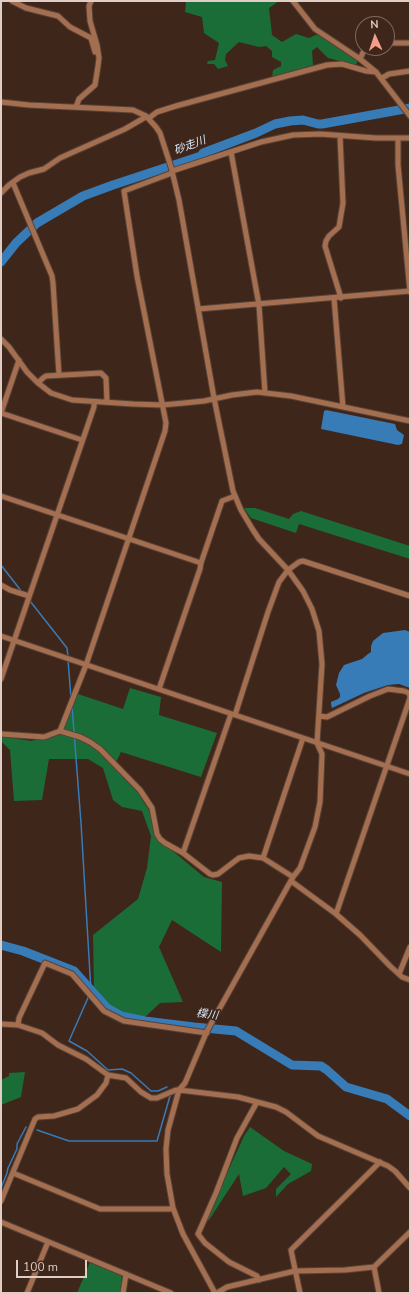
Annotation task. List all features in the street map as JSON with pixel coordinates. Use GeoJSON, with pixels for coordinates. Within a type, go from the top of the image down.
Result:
{"type":"FeatureCollection","features":[{"type":"Feature","properties":{"kind":"street"},"geometry":{"type":"LineString","coordinates":[[12,1],[26,8],[58,16],[70,27],[91,38],[94,52],[98,54]]}},
{"type":"Feature","properties":{"kind":"street"},"geometry":{"type":"LineString","coordinates":[[76,107],[79,99],[95,84],[98,66],[98,54],[90,21],[89,6],[91,1]]}},
{"type":"Feature","properties":{"kind":"street"},"geometry":{"type":"LineString","coordinates":[[293,1],[315,29],[360,59],[376,72],[408,114]]}},
{"type":"Feature","properties":{"kind":"street"},"geometry":{"type":"LineString","coordinates":[[395,43],[410,43]]}},
{"type":"Feature","properties":{"kind":"street"},"geometry":{"type":"LineString","coordinates":[[1,193],[25,175],[44,169],[60,158],[125,129],[157,112],[327,65],[342,64],[366,71],[376,72]]}},
{"type":"Feature","properties":{"kind":"street"},"geometry":{"type":"LineString","coordinates":[[382,78],[390,74],[410,71]]}},
{"type":"Feature","properties":{"kind":"street"},"geometry":{"type":"LineString","coordinates":[[1,102],[29,105],[133,110],[148,117],[160,133],[179,200],[214,398],[230,479],[235,496],[241,510],[259,539],[288,570],[308,600],[319,632],[322,664],[317,743],[322,754],[320,802],[315,826],[300,868],[292,879],[211,1024],[185,1083],[179,1090],[170,1120],[166,1149],[167,1174],[173,1208],[183,1234],[216,1293],[227,1287],[295,1271],[345,1270],[374,1267],[410,1232]]}},
{"type":"Feature","properties":{"kind":"street"},"geometry":{"type":"LineString","coordinates":[[60,731],[86,665],[165,431],[166,423],[137,276],[124,191],[171,169],[272,139],[293,135],[320,134],[398,139],[410,138]]}},
{"type":"Feature","properties":{"kind":"street"},"geometry":{"type":"LineString","coordinates":[[340,136],[343,203],[340,227],[329,236],[326,241],[326,246],[341,298]]}},
{"type":"Feature","properties":{"kind":"street"},"geometry":{"type":"LineString","coordinates":[[198,309],[410,292],[398,165],[398,139]]}},
{"type":"Feature","properties":{"kind":"street"},"geometry":{"type":"LineString","coordinates":[[231,152],[259,305],[265,393]]}},
{"type":"Feature","properties":{"kind":"street"},"geometry":{"type":"LineString","coordinates":[[13,183],[52,276],[54,286],[59,375]]}},
{"type":"Feature","properties":{"kind":"street"},"geometry":{"type":"LineString","coordinates":[[334,298],[343,407]]}},
{"type":"Feature","properties":{"kind":"street"},"geometry":{"type":"LineString","coordinates":[[1,339],[38,384],[51,393],[64,398],[94,402],[162,405],[184,403],[241,393],[265,393],[291,396],[410,421]]}},
{"type":"Feature","properties":{"kind":"street"},"geometry":{"type":"LineString","coordinates":[[19,360],[1,413],[82,440]]}},
{"type":"Feature","properties":{"kind":"street"},"geometry":{"type":"LineString","coordinates":[[38,384],[45,376],[103,374],[107,382],[107,402]]}},
{"type":"Feature","properties":{"kind":"street"},"geometry":{"type":"LineString","coordinates":[[1,679],[94,407],[94,402]]}},
{"type":"Feature","properties":{"kind":"street"},"geometry":{"type":"LineString","coordinates":[[1,496],[201,563]]}},
{"type":"Feature","properties":{"kind":"street"},"geometry":{"type":"LineString","coordinates":[[159,689],[222,501],[235,496]]}},
{"type":"Feature","properties":{"kind":"street"},"geometry":{"type":"LineString","coordinates":[[183,853],[268,612],[280,582],[288,570],[299,562],[303,562],[410,596]]}},
{"type":"Feature","properties":{"kind":"street"},"geometry":{"type":"LineString","coordinates":[[1,585],[10,590],[29,596]]}},
{"type":"Feature","properties":{"kind":"street"},"geometry":{"type":"LineString","coordinates":[[1,636],[410,774]]}},
{"type":"Feature","properties":{"kind":"street"},"geometry":{"type":"LineString","coordinates":[[319,716],[327,717],[388,689],[404,691],[409,693],[410,697],[336,914]]}},
{"type":"Feature","properties":{"kind":"street"},"geometry":{"type":"LineString","coordinates":[[1,734],[44,737],[60,731],[80,736],[90,742],[100,749],[140,790],[152,808],[157,834],[165,843],[183,853],[213,875],[218,874],[239,858],[249,856],[263,858],[336,914],[360,935],[374,951],[402,977],[410,980]]}},
{"type":"Feature","properties":{"kind":"street"},"geometry":{"type":"LineString","coordinates":[[263,858],[303,738]]}},
{"type":"Feature","properties":{"kind":"street"},"geometry":{"type":"LineString","coordinates":[[399,974],[410,947]]}},
{"type":"Feature","properties":{"kind":"street"},"geometry":{"type":"LineString","coordinates":[[18,1025],[19,1018],[45,963],[72,974],[104,1011],[124,1022],[207,1032]]}},
{"type":"Feature","properties":{"kind":"street"},"geometry":{"type":"LineString","coordinates":[[1,1024],[18,1025],[42,1033],[58,1045],[86,1059],[108,1075],[126,1078],[141,1092],[151,1098],[157,1098],[179,1090],[238,1097],[276,1107],[286,1112],[318,1136],[380,1162],[395,1171],[410,1188]]}},
{"type":"Feature","properties":{"kind":"street"},"geometry":{"type":"LineString","coordinates":[[1,1201],[35,1119],[38,1117],[54,1116],[78,1109],[98,1095],[106,1083],[108,1075]]}},
{"type":"Feature","properties":{"kind":"street"},"geometry":{"type":"LineString","coordinates":[[257,1102],[237,1138],[216,1193],[198,1234],[205,1243],[229,1262],[256,1276],[260,1280]]}},
{"type":"Feature","properties":{"kind":"street"},"geometry":{"type":"LineString","coordinates":[[300,1293],[291,1250],[380,1162]]}},
{"type":"Feature","properties":{"kind":"street"},"geometry":{"type":"LineString","coordinates":[[13,1173],[100,1209],[173,1208]]}},
{"type":"Feature","properties":{"kind":"street"},"geometry":{"type":"LineString","coordinates":[[1,1222],[171,1293]]}},
{"type":"Feature","properties":{"kind":"street"},"geometry":{"type":"LineString","coordinates":[[27,1293],[48,1242]]}},
{"type":"Feature","properties":{"kind":"street"},"geometry":{"type":"LineString","coordinates":[[374,1267],[379,1293]]}},
{"type":"Feature","properties":{"kind":"street"},"geometry":{"type":"LineString","coordinates":[[123,1293],[126,1274]]}},
{"type":"Feature","properties":{"kind":"green space"},"geometry":{"type":"Polygon","coordinates":[[[184,1],[279,1],[269,8],[272,35],[282,42],[296,34],[309,38],[318,34],[358,60],[356,65],[328,58],[317,47],[312,51],[313,65],[272,78],[273,70],[281,66],[281,62],[272,57],[272,51],[266,46],[259,47],[239,42],[226,54],[225,60],[228,66],[218,69],[214,64],[207,64],[208,61],[215,60],[219,43],[204,33],[202,17],[185,12],[186,3],[184,1]]]}},
{"type":"Feature","properties":{"kind":"green space"},"geometry":{"type":"Polygon","coordinates":[[[244,508],[255,508],[289,519],[293,514],[301,511],[410,546],[410,559],[299,524],[296,533],[251,518],[244,508]]]}},
{"type":"Feature","properties":{"kind":"green space"},"geometry":{"type":"Polygon","coordinates":[[[130,688],[161,697],[159,715],[217,733],[201,777],[121,752],[114,766],[137,791],[152,815],[157,838],[204,877],[222,882],[221,952],[172,920],[159,947],[183,1002],[160,1003],[143,1019],[123,1015],[111,1007],[94,989],[93,935],[138,899],[147,868],[151,836],[142,811],[122,807],[113,800],[103,768],[88,759],[49,759],[42,800],[14,801],[10,750],[1,741],[1,736],[31,741],[61,734],[78,694],[123,709],[130,688]]]}},
{"type":"Feature","properties":{"kind":"green space"},"geometry":{"type":"Polygon","coordinates":[[[25,1072],[21,1097],[1,1105],[1,1080],[9,1076],[9,1073],[25,1072]]]}},
{"type":"Feature","properties":{"kind":"green space"},"geometry":{"type":"Polygon","coordinates":[[[250,1127],[284,1151],[312,1164],[311,1171],[288,1184],[276,1197],[276,1189],[291,1174],[284,1167],[266,1188],[243,1196],[239,1174],[209,1220],[206,1219],[244,1136],[250,1127]]]}},
{"type":"Feature","properties":{"kind":"green space"},"geometry":{"type":"Polygon","coordinates":[[[90,1262],[122,1275],[120,1293],[77,1293],[90,1262]]]}},
{"type":"Feature","properties":{"kind":"water"},"geometry":{"type":"Polygon","coordinates":[[[326,410],[395,424],[397,430],[404,435],[402,444],[398,445],[321,429],[324,411],[326,410]]]}},
{"type":"Feature","properties":{"kind":"water"},"geometry":{"type":"Polygon","coordinates":[[[405,630],[410,632],[410,688],[399,684],[388,685],[364,693],[332,708],[331,702],[340,697],[336,685],[339,673],[344,665],[362,659],[371,652],[373,641],[383,633],[405,630]]]}},
{"type":"Feature","properties":{"kind":"waterway","name":"砂走川"},"geometry":{"type":"LineString","coordinates":[[1,262],[16,243],[37,223],[83,196],[201,156],[203,153],[256,133],[275,124],[303,120],[322,124],[410,108]]}},
{"type":"Feature","properties":{"kind":"waterway"},"geometry":{"type":"LineString","coordinates":[[1,565],[22,592]]}},
{"type":"Feature","properties":{"kind":"waterway"},"geometry":{"type":"LineString","coordinates":[[30,601],[67,648],[68,656]]}},
{"type":"Feature","properties":{"kind":"waterway"},"geometry":{"type":"LineString","coordinates":[[68,660],[71,698]]}},
{"type":"Feature","properties":{"kind":"waterway"},"geometry":{"type":"LineString","coordinates":[[72,706],[91,991],[69,1041],[87,1051],[108,1070],[122,1069],[131,1073],[151,1091],[158,1091],[167,1087]]}},
{"type":"Feature","properties":{"kind":"waterway","name":"楪川"},"geometry":{"type":"LineString","coordinates":[[1,945],[23,951],[74,971],[107,1008],[121,1016],[145,1021],[236,1031],[292,1065],[321,1066],[346,1087],[387,1099],[410,1116]]}},
{"type":"Feature","properties":{"kind":"waterway"},"geometry":{"type":"LineString","coordinates":[[37,1130],[69,1141],[157,1141],[170,1096]]}},
{"type":"Feature","properties":{"kind":"waterway"},"geometry":{"type":"LineString","coordinates":[[1,1188],[17,1149],[17,1144],[26,1127]]}}]}
